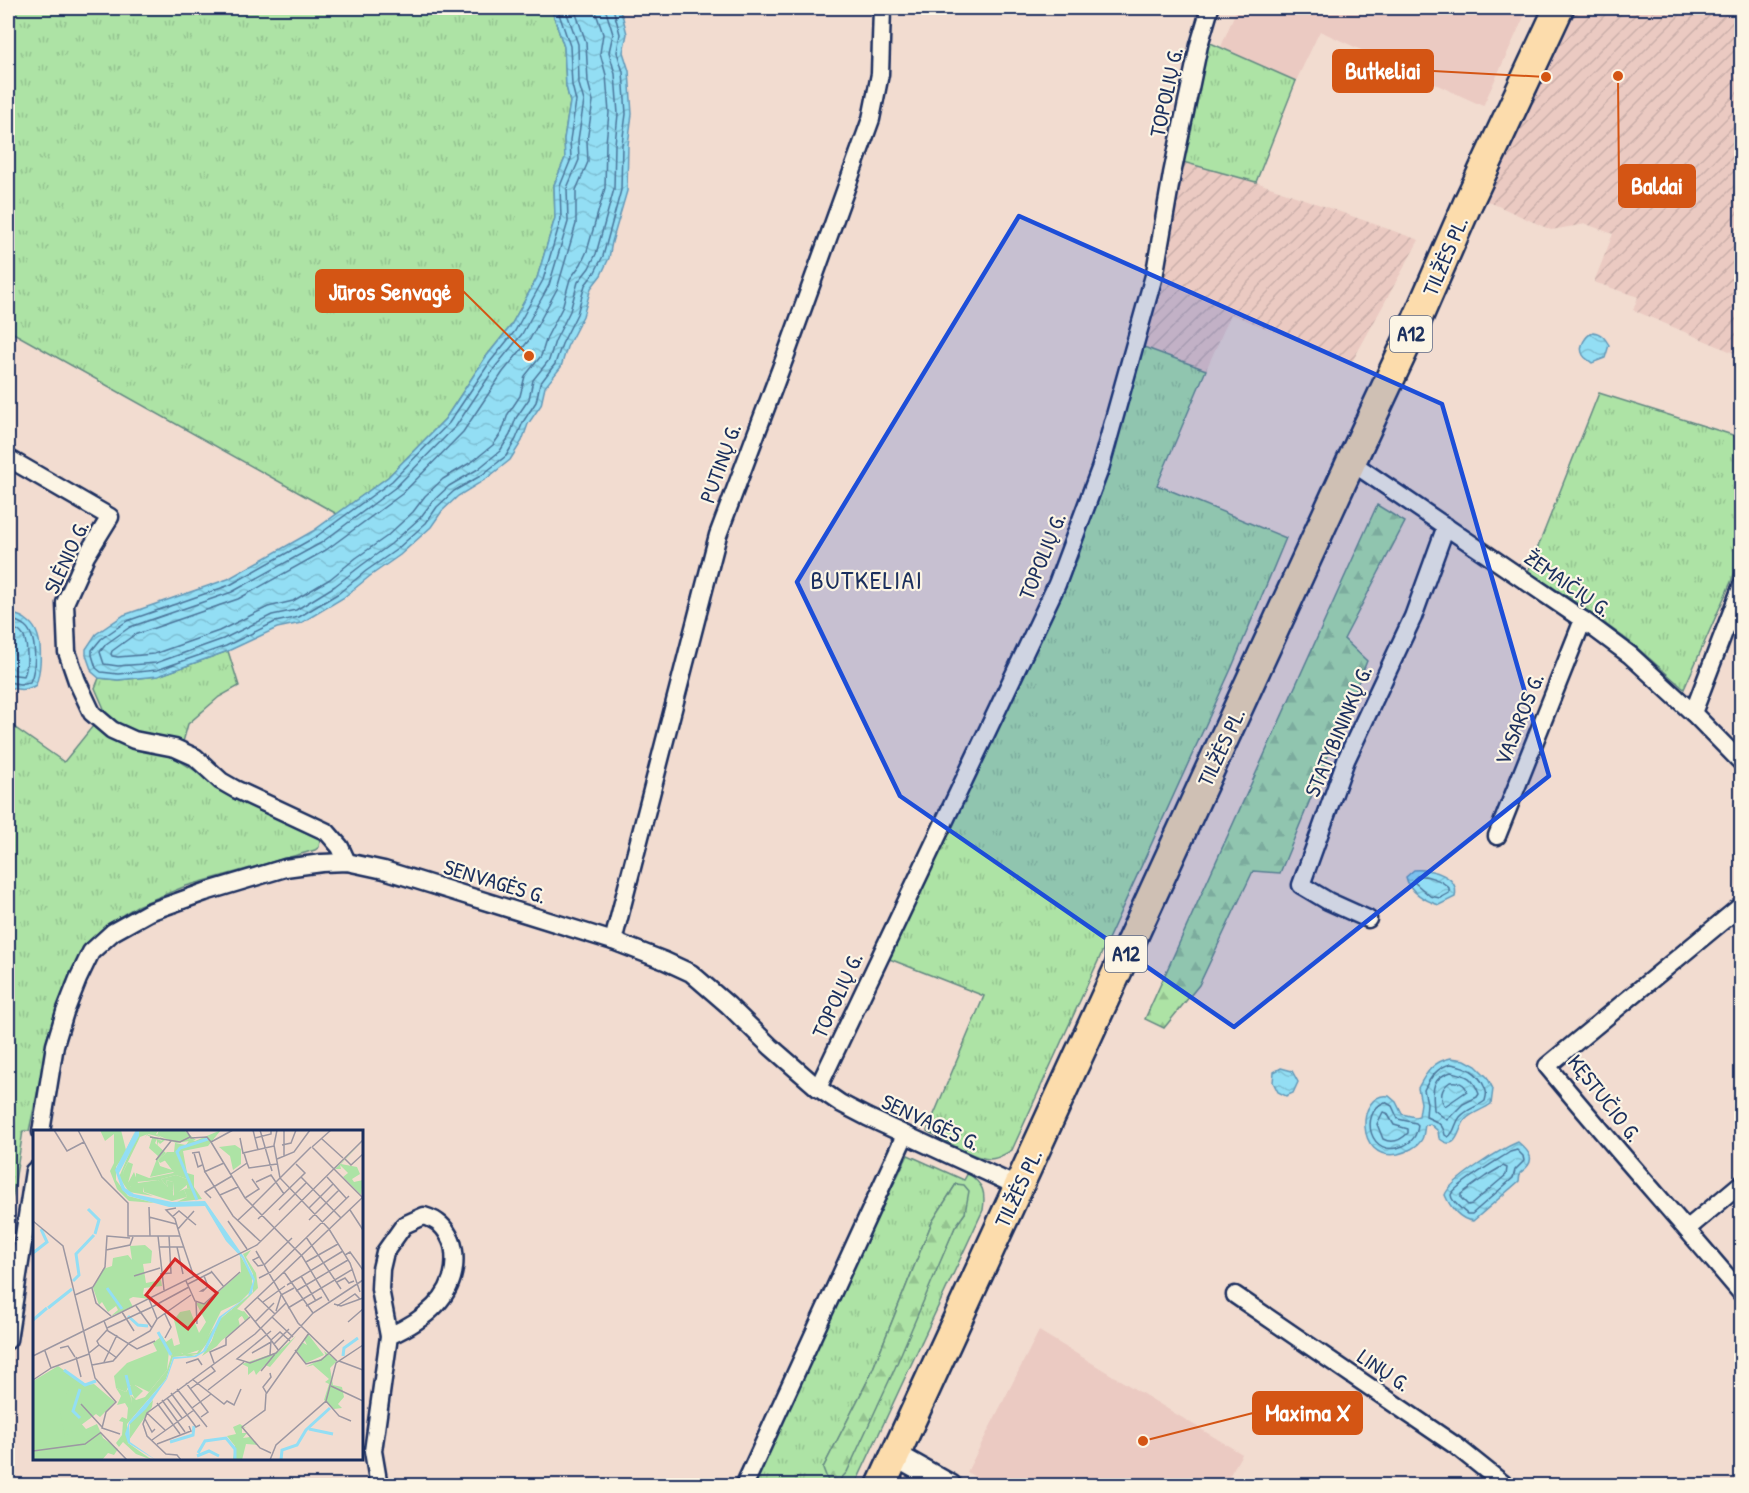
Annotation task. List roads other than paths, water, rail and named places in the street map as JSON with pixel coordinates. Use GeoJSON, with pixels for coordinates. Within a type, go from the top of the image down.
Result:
{"type":"FeatureCollection","features":[{"type":"Feature","properties":{"kind":"highway","name":"TILŽĖS PL."},"geometry":{"type":"LineString","coordinates":[[881,1485],[1409,338],[1467,205],[1560,8]]}},
{"type":"Feature","properties":{"kind":"main road"},"geometry":{"type":"LineString","coordinates":[[895,1455],[950,1485]]}},
{"type":"Feature","properties":{"kind":"street","name":"PUTINŲ G."},"geometry":{"type":"LineString","coordinates":[[613,942],[718,535],[871,119],[880,74],[882,8]]}},
{"type":"Feature","properties":{"kind":"street","name":"TOPOLIŲ G."},"geometry":{"type":"LineString","coordinates":[[818,1088],[1057,584],[1100,469],[1155,272],[1172,174],[1199,45],[1210,8]]}},
{"type":"Feature","properties":{"kind":"street","name":"SLĖNIO G."},"geometry":{"type":"LineString","coordinates":[[8,458],[110,517],[86,556],[65,603],[67,652],[92,713],[112,730],[134,740],[175,748],[195,757],[221,781],[235,789],[327,832],[340,847],[347,862]]}},
{"type":"Feature","properties":{"kind":"street","name":"ŽEMAIČIŲ G."},"geometry":{"type":"LineString","coordinates":[[1351,462],[1583,620],[1630,656],[1693,713],[1742,763]]}},
{"type":"Feature","properties":{"kind":"street","name":"STATYBININKŲ G."},"geometry":{"type":"LineString","coordinates":[[1368,919],[1328,901],[1301,885],[1346,760],[1413,617],[1446,526]]}},
{"type":"Feature","properties":{"kind":"street"},"geometry":{"type":"LineString","coordinates":[[1693,713],[1742,585]]}},
{"type":"Feature","properties":{"kind":"street","name":"VASAROS G."},"geometry":{"type":"LineString","coordinates":[[1497,836],[1583,620]]}},
{"type":"Feature","properties":{"kind":"street","name":"SENVAGĖS G."},"geometry":{"type":"LineString","coordinates":[[41,1130],[55,1045],[65,1012],[92,952],[113,932],[149,912],[285,868],[347,862],[384,870],[665,960],[691,974],[818,1088],[840,1103],[1019,1187]]}},
{"type":"Feature","properties":{"kind":"street","name":"KĘSTUČIO G."},"geometry":{"type":"LineString","coordinates":[[1742,905],[1546,1066],[1742,1294]]}},
{"type":"Feature","properties":{"kind":"street"},"geometry":{"type":"LineString","coordinates":[[744,1485],[905,1135]]}},
{"type":"Feature","properties":{"kind":"street"},"geometry":{"type":"LineString","coordinates":[[8,1340],[33,1178]]}},
{"type":"Feature","properties":{"kind":"street"},"geometry":{"type":"LineString","coordinates":[[1687,1229],[1742,1183]]}},
{"type":"Feature","properties":{"kind":"street"},"geometry":{"type":"LineString","coordinates":[[378,1485],[373,1451],[389,1336],[380,1289],[381,1269],[386,1252],[404,1225],[424,1216],[436,1220],[446,1231],[454,1247],[453,1274],[447,1290],[437,1304],[423,1317],[389,1336]]}},
{"type":"Feature","properties":{"kind":"street","name":"LINŲ G."},"geometry":{"type":"LineString","coordinates":[[1235,1295],[1456,1446],[1506,1485]]}},
{"type":"Feature","properties":{"kind":"water"},"geometry":{"type":"Polygon","coordinates":[[[551,8],[618,8],[623,18],[627,34],[623,52],[629,71],[632,114],[628,145],[627,191],[609,258],[601,275],[591,288],[583,316],[567,347],[561,367],[545,387],[541,405],[528,424],[522,441],[510,460],[486,479],[458,496],[442,511],[431,527],[400,555],[343,598],[301,623],[277,628],[228,651],[158,676],[118,680],[99,678],[92,672],[86,655],[86,649],[96,634],[124,615],[228,579],[313,531],[388,477],[445,419],[485,358],[510,327],[537,278],[555,218],[554,185],[565,158],[564,139],[570,102],[566,86],[564,47],[551,8]]]}},
{"type":"Feature","properties":{"kind":"water"},"geometry":{"type":"Polygon","coordinates":[[[1593,332],[1602,336],[1609,345],[1605,358],[1592,363],[1584,356],[1581,348],[1585,339],[1593,332]]]}},
{"type":"Feature","properties":{"kind":"water"},"geometry":{"type":"Polygon","coordinates":[[[8,613],[27,620],[38,635],[39,670],[36,685],[29,688],[8,687],[8,613]]]}},
{"type":"Feature","properties":{"kind":"water"},"geometry":{"type":"Polygon","coordinates":[[[1414,870],[1443,875],[1453,883],[1455,897],[1439,905],[1419,895],[1411,887],[1406,877],[1414,870]]]}},
{"type":"Feature","properties":{"kind":"water"},"geometry":{"type":"Polygon","coordinates":[[[1451,1058],[1465,1060],[1476,1066],[1487,1077],[1493,1089],[1491,1104],[1465,1120],[1453,1142],[1445,1142],[1439,1138],[1438,1131],[1430,1124],[1425,1125],[1420,1142],[1408,1150],[1398,1154],[1384,1154],[1374,1148],[1365,1127],[1370,1104],[1378,1097],[1389,1096],[1396,1102],[1402,1114],[1419,1116],[1421,1103],[1418,1088],[1435,1065],[1451,1058]]]}},
{"type":"Feature","properties":{"kind":"water"},"geometry":{"type":"Polygon","coordinates":[[[1281,1068],[1292,1071],[1298,1082],[1293,1093],[1286,1096],[1278,1092],[1273,1082],[1274,1072],[1281,1068]]]}},
{"type":"Feature","properties":{"kind":"water"},"geometry":{"type":"Polygon","coordinates":[[[1518,1142],[1530,1157],[1529,1165],[1520,1173],[1519,1181],[1473,1221],[1460,1215],[1445,1195],[1449,1189],[1477,1165],[1518,1142]]]}},
{"type":"Feature","properties":{"kind":"place","name":"Baldai"},"geometry":{"type":"Point","coordinates":[1618,76]}},
{"type":"Feature","properties":{"kind":"place","name":"Butkeliai"},"geometry":{"type":"Point","coordinates":[1546,77]}},
{"type":"Feature","properties":{"kind":"place","name":"Jūros Senvagė"},"geometry":{"type":"Point","coordinates":[529,356]}},
{"type":"Feature","properties":{"kind":"place","name":"Maxima X"},"geometry":{"type":"Point","coordinates":[1143,1441]}},
{"type":"Feature","properties":{"kind":"district","name":"BUTKELIAI"},"geometry":{"type":"Point","coordinates":[867,580]}}]}
